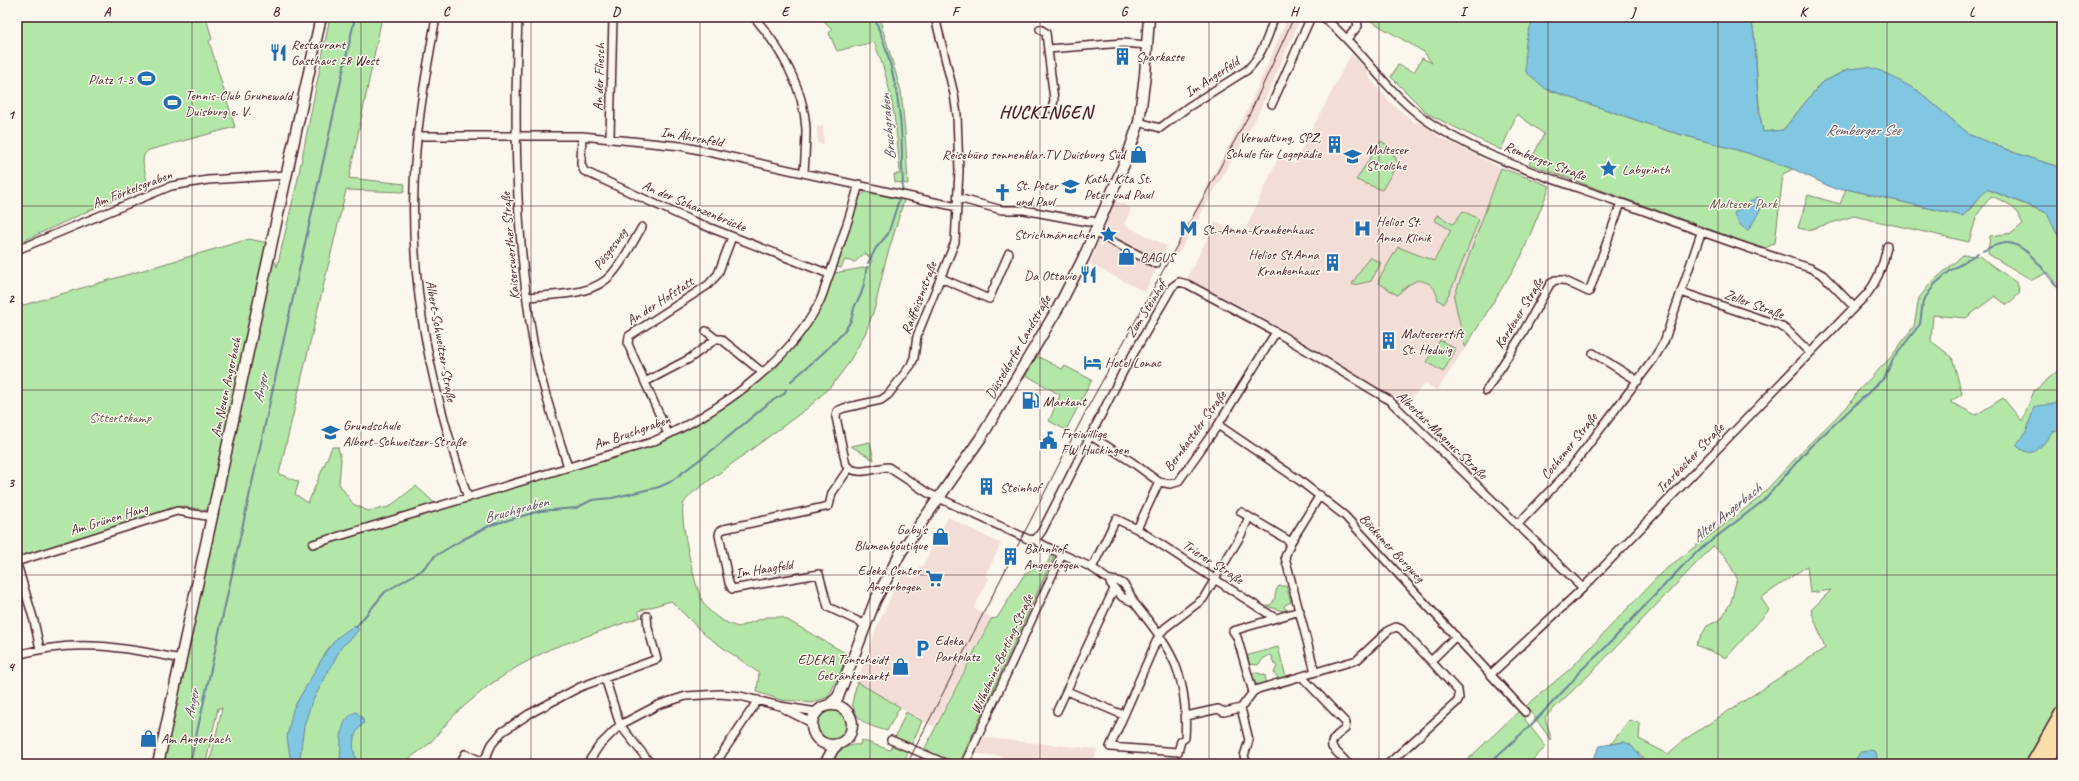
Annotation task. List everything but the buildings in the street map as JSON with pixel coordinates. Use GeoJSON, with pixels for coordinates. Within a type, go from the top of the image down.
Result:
{"type":"FeatureCollection","features":[{"type":"Feature","properties":{"kind":"highway"},"geometry":{"type":"LineString","coordinates":[[2033,764],[2062,714]]}},
{"type":"Feature","properties":{"kind":"highway"},"geometry":{"type":"LineString","coordinates":[[2046,764],[2062,737]]}},
{"type":"Feature","properties":{"kind":"main road","name":"Am Neuen Angerbach"},"geometry":{"type":"LineString","coordinates":[[158,764],[321,17]]}},
{"type":"Feature","properties":{"kind":"main road","name":"Düsseldorfer Landstraße"},"geometry":{"type":"LineString","coordinates":[[829,705],[838,697],[851,667],[875,601],[901,552],[982,436],[1058,308],[1096,228],[1128,155],[1139,122],[1149,17]]}},
{"type":"Feature","properties":{"kind":"main road","name":"Düsseldorfer Landstraße"},"geometry":{"type":"LineString","coordinates":[[846,711],[844,699],[851,667]]}},
{"type":"Feature","properties":{"kind":"main road"},"geometry":{"type":"LineString","coordinates":[[825,764],[833,748],[846,739],[851,731],[851,721],[846,711],[838,706],[829,705],[817,712],[812,723],[814,734],[822,742],[828,744],[838,744]]}},
{"type":"Feature","properties":{"kind":"main road"},"geometry":{"type":"LineString","coordinates":[[818,764],[823,753],[822,742]]}},
{"type":"Feature","properties":{"kind":"street","name":"Albert-Schweitzer-Straße"},"geometry":{"type":"LineString","coordinates":[[436,17],[417,136],[414,188],[414,243],[420,308],[432,378],[448,439],[468,498]]}},
{"type":"Feature","properties":{"kind":"street","name":"Kaiserswerther Straße"},"geometry":{"type":"LineString","coordinates":[[518,17],[515,135],[519,223],[527,297],[540,374],[568,467]]}},
{"type":"Feature","properties":{"kind":"street","name":"An der Fliesch"},"geometry":{"type":"LineString","coordinates":[[610,138],[613,17]]}},
{"type":"Feature","properties":{"kind":"street"},"geometry":{"type":"LineString","coordinates":[[754,17],[776,48],[797,89],[806,129],[804,172]]}},
{"type":"Feature","properties":{"kind":"street","name":"Raiffeisenstraße"},"geometry":{"type":"LineString","coordinates":[[848,468],[844,460],[837,424],[837,411],[844,408],[881,400],[888,395],[902,377],[914,358],[917,336],[955,242],[959,145],[954,94],[935,17]]}},
{"type":"Feature","properties":{"kind":"street","name":"Im Angerfeld"},"geometry":{"type":"LineString","coordinates":[[1139,122],[1160,128],[1188,107],[1247,70],[1255,63],[1274,17]]}},
{"type":"Feature","properties":{"kind":"street"},"geometry":{"type":"LineString","coordinates":[[1272,104],[1311,17]]}},
{"type":"Feature","properties":{"kind":"street","name":"Remberger Straße"},"geometry":{"type":"LineString","coordinates":[[1323,17],[1347,39],[1398,98],[1434,126],[1474,147],[1546,176],[1701,233],[1810,268],[1823,275],[1854,307]]}},
{"type":"Feature","properties":{"kind":"street"},"geometry":{"type":"LineString","coordinates":[[1347,39],[1358,26],[1356,17]]}},
{"type":"Feature","properties":{"kind":"street"},"geometry":{"type":"LineString","coordinates":[[1040,29],[1046,34],[1054,100],[1052,109]]}},
{"type":"Feature","properties":{"kind":"street"},"geometry":{"type":"LineString","coordinates":[[1048,49],[1123,43],[1147,44]]}},
{"type":"Feature","properties":{"kind":"street","name":"Im Ährenfeld"},"geometry":{"type":"LineString","coordinates":[[417,136],[582,136],[680,146],[859,184],[957,207]]}},
{"type":"Feature","properties":{"kind":"street","name":"An der Schanzenbrücke"},"geometry":{"type":"LineString","coordinates":[[582,136],[581,164],[584,171],[690,220],[829,274]]}},
{"type":"Feature","properties":{"kind":"street","name":"Am Förkelsgraben"},"geometry":{"type":"LineString","coordinates":[[17,250],[171,186],[208,180],[287,175]]}},
{"type":"Feature","properties":{"kind":"street","name":"Am Bruchgraben"},"geometry":{"type":"LineString","coordinates":[[313,544],[652,442],[684,427],[751,383],[762,372],[776,362],[810,319],[819,303],[849,221],[859,184]]}},
{"type":"Feature","properties":{"kind":"street"},"geometry":{"type":"LineString","coordinates":[[958,198],[1002,210],[1024,210],[1088,222],[1092,221],[1096,228],[1156,264]]}},
{"type":"Feature","properties":{"kind":"street","name":"Kardener Straße"},"geometry":{"type":"LineString","coordinates":[[1486,390],[1522,334],[1550,284],[1555,280],[1562,280],[1590,292],[1621,203]]}},
{"type":"Feature","properties":{"kind":"street","name":"Pösgesweg"},"geometry":{"type":"LineString","coordinates":[[527,297],[580,291],[601,283],[612,274],[642,226]]}},
{"type":"Feature","properties":{"kind":"street","name":"Cochemer Straße"},"geometry":{"type":"LineString","coordinates":[[1517,525],[1567,473],[1638,380],[1664,342],[1701,233]]}},
{"type":"Feature","properties":{"kind":"street","name":"An der Hofstatt"},"geometry":{"type":"LineString","coordinates":[[668,434],[628,344],[629,336],[708,285],[718,274],[732,237]]}},
{"type":"Feature","properties":{"kind":"street","name":"Trarbacher Straße"},"geometry":{"type":"LineString","coordinates":[[1491,674],[1583,588],[1867,294],[1883,268],[1887,246]]}},
{"type":"Feature","properties":{"kind":"street"},"geometry":{"type":"LineString","coordinates":[[941,278],[989,299],[1009,253]]}},
{"type":"Feature","properties":{"kind":"street","name":"Albertus-Magnus-Straße"},"geometry":{"type":"LineString","coordinates":[[1179,282],[1187,284],[1276,332],[1389,400],[1583,588]]}},
{"type":"Feature","properties":{"kind":"street","name":"Zum Steinhof"},"geometry":{"type":"LineString","coordinates":[[1035,540],[1042,531],[1124,370],[1172,287],[1179,282]]}},
{"type":"Feature","properties":{"kind":"street","name":"Zeller Straße"},"geometry":{"type":"LineString","coordinates":[[1681,292],[1779,325],[1787,330],[1810,353]]}},
{"type":"Feature","properties":{"kind":"street"},"geometry":{"type":"LineString","coordinates":[[706,331],[716,339],[721,339],[762,372]]}},
{"type":"Feature","properties":{"kind":"street","name":"Bernkasteler Straße"},"geometry":{"type":"LineString","coordinates":[[1091,436],[1132,462],[1159,482],[1170,484],[1178,482],[1218,425],[1276,332]]}},
{"type":"Feature","properties":{"kind":"street"},"geometry":{"type":"LineString","coordinates":[[645,382],[689,359],[716,339]]}},
{"type":"Feature","properties":{"kind":"street"},"geometry":{"type":"LineString","coordinates":[[1592,353],[1638,380]]}},
{"type":"Feature","properties":{"kind":"street","name":"Böckumer Burgweg"},"geometry":{"type":"LineString","coordinates":[[1218,425],[1320,495],[1345,516],[1525,712]]}},
{"type":"Feature","properties":{"kind":"street"},"geometry":{"type":"LineString","coordinates":[[848,468],[861,471],[888,467],[924,491],[1028,539],[1035,540],[1092,568],[1110,580],[1110,583],[1114,589],[1122,597],[1133,602]]}},
{"type":"Feature","properties":{"kind":"street","name":"Im Haagfeld"},"geometry":{"type":"LineString","coordinates":[[848,468],[832,493],[829,506],[724,529],[720,531],[718,535],[728,583],[732,588],[819,574],[828,607],[866,625]]}},
{"type":"Feature","properties":{"kind":"street"},"geometry":{"type":"LineString","coordinates":[[1137,529],[1159,482]]}},
{"type":"Feature","properties":{"kind":"street"},"geometry":{"type":"LineString","coordinates":[[1315,672],[1285,557],[1291,542],[1320,495]]}},
{"type":"Feature","properties":{"kind":"street","name":"Am Grünen Hang"},"geometry":{"type":"LineString","coordinates":[[17,564],[19,560],[177,511],[212,517]]}},
{"type":"Feature","properties":{"kind":"street"},"geometry":{"type":"LineString","coordinates":[[1241,512],[1250,516],[1291,542]]}},
{"type":"Feature","properties":{"kind":"street"},"geometry":{"type":"LineString","coordinates":[[1110,580],[1116,579],[1131,593],[1133,602],[1159,635],[1174,659],[1181,679],[1186,716],[1185,738],[1181,741],[1178,752],[1110,747],[1159,635],[1165,628],[1200,603],[1250,516]]}},
{"type":"Feature","properties":{"kind":"street","name":"Trierer Straße"},"geometry":{"type":"LineString","coordinates":[[1092,568],[1116,519],[1137,529],[1275,618]]}},
{"type":"Feature","properties":{"kind":"street","name":"Wilhelmine-Bertling-Straße"},"geometry":{"type":"LineString","coordinates":[[965,764],[1062,554]]}},
{"type":"Feature","properties":{"kind":"street"},"geometry":{"type":"LineString","coordinates":[[17,564],[34,621],[40,649]]}},
{"type":"Feature","properties":{"kind":"street"},"geometry":{"type":"LineString","coordinates":[[1057,711],[1114,589]]}},
{"type":"Feature","properties":{"kind":"street"},"geometry":{"type":"LineString","coordinates":[[1253,692],[1237,637],[1233,631],[1300,611]]}},
{"type":"Feature","properties":{"kind":"street"},"geometry":{"type":"LineString","coordinates":[[460,764],[465,754],[486,763],[492,744],[502,732],[512,724],[559,697],[657,659],[648,628],[648,616]]}},
{"type":"Feature","properties":{"kind":"street"},"geometry":{"type":"LineString","coordinates":[[1186,716],[1218,709],[1224,712],[1241,708],[1253,692],[1357,660],[1389,630],[1396,627],[1401,629],[1458,691],[1459,698],[1457,702],[1388,764]]}},
{"type":"Feature","properties":{"kind":"street"},"geometry":{"type":"LineString","coordinates":[[1431,661],[1456,636]]}},
{"type":"Feature","properties":{"kind":"street"},"geometry":{"type":"LineString","coordinates":[[17,655],[40,649],[81,645],[117,646],[181,659]]}},
{"type":"Feature","properties":{"kind":"street"},"geometry":{"type":"LineString","coordinates":[[1302,677],[1346,723],[1345,729],[1332,740],[1331,744],[1348,764]]}},
{"type":"Feature","properties":{"kind":"street"},"geometry":{"type":"LineString","coordinates":[[605,678],[620,725],[651,764]]}},
{"type":"Feature","properties":{"kind":"street"},"geometry":{"type":"LineString","coordinates":[[1067,690],[1123,715]]}},
{"type":"Feature","properties":{"kind":"street"},"geometry":{"type":"LineString","coordinates":[[586,764],[599,746],[620,725],[658,705],[686,696],[720,694],[817,712]]}},
{"type":"Feature","properties":{"kind":"street"},"geometry":{"type":"LineString","coordinates":[[715,764],[758,700]]}},
{"type":"Feature","properties":{"kind":"street"},"geometry":{"type":"LineString","coordinates":[[780,706],[812,723]]}},
{"type":"Feature","properties":{"kind":"street"},"geometry":{"type":"LineString","coordinates":[[1241,708],[1249,740],[1244,756],[1247,764]]}},
{"type":"Feature","properties":{"kind":"street"},"geometry":{"type":"LineString","coordinates":[[891,740],[947,764]]}},
{"type":"Feature","properties":{"kind":"shaded area"},"geometry":{"type":"Polygon","coordinates":[[[1288,17],[1301,17],[1256,118],[1178,254],[1173,251],[1247,111],[1288,17]]]}},
{"type":"Feature","properties":{"kind":"shaded area","name":"Helios St. Anna Klinik"},"geometry":{"type":"Polygon","coordinates":[[[1351,54],[1366,69],[1371,80],[1391,103],[1415,123],[1418,121],[1440,137],[1501,168],[1454,297],[1465,348],[1437,391],[1426,383],[1404,405],[1274,324],[1187,278],[1216,221],[1247,236],[1250,230],[1246,228],[1279,156],[1294,164],[1351,54]]]}},
{"type":"Feature","properties":{"kind":"shaded area"},"geometry":{"type":"Polygon","coordinates":[[[823,126],[824,144],[818,144],[817,127],[823,126]]]}},
{"type":"Feature","properties":{"kind":"shaded area"},"geometry":{"type":"Polygon","coordinates":[[[1115,200],[1131,209],[1124,225],[1167,246],[1145,292],[1090,264],[1115,200]]]}},
{"type":"Feature","properties":{"kind":"shaded area","name":"Edeka Parkplatz"},"geometry":{"type":"Polygon","coordinates":[[[948,517],[1001,544],[985,576],[989,578],[974,608],[991,617],[934,727],[857,682],[876,629],[901,575],[914,578],[920,566],[922,567],[948,517]]]}},
{"type":"Feature","properties":{"kind":"shaded area"},"geometry":{"type":"Polygon","coordinates":[[[984,737],[1098,749],[1091,764],[1026,764],[998,756],[976,754],[984,737]]]}},
{"type":"Feature","properties":{"kind":"green space"},"geometry":{"type":"Polygon","coordinates":[[[17,17],[206,17],[212,39],[209,41],[235,127],[149,150],[145,153],[143,161],[147,184],[19,243],[17,233],[17,17]]]}},
{"type":"Feature","properties":{"kind":"green space","name":"Sittertskamp"},"geometry":{"type":"Polygon","coordinates":[[[330,17],[382,17],[349,178],[405,184],[404,192],[346,190],[279,474],[299,482],[295,494],[308,503],[332,447],[338,447],[341,459],[339,484],[353,504],[368,511],[389,507],[416,486],[441,509],[609,459],[648,446],[681,432],[726,404],[775,369],[804,335],[814,319],[834,273],[869,267],[872,260],[865,253],[855,262],[845,260],[841,268],[837,267],[860,196],[866,192],[904,200],[885,263],[875,307],[865,334],[848,364],[833,384],[809,407],[699,488],[687,498],[683,506],[684,526],[689,556],[696,585],[704,604],[719,618],[738,627],[767,617],[782,617],[847,654],[840,674],[828,697],[811,703],[781,700],[757,692],[759,673],[705,635],[671,601],[638,611],[641,617],[550,649],[517,667],[488,686],[455,714],[429,744],[402,764],[163,764],[217,509],[205,510],[180,506],[17,560],[17,307],[249,239],[268,243],[277,267],[297,183],[330,17]],[[218,708],[206,762],[210,762],[222,708],[218,708]]]}},
{"type":"Feature","properties":{"kind":"green space"},"geometry":{"type":"Polygon","coordinates":[[[820,17],[879,17],[901,91],[908,184],[895,182],[894,174],[900,174],[893,107],[885,74],[874,42],[837,51],[829,33],[832,29],[820,17]]]}},
{"type":"Feature","properties":{"kind":"green space","name":"Malteser Park"},"geometry":{"type":"Polygon","coordinates":[[[1364,17],[1536,17],[1531,25],[1546,89],[1668,131],[1748,153],[1793,169],[1783,174],[1775,243],[1764,249],[1529,164],[1544,134],[1517,114],[1501,150],[1428,114],[1391,77],[1398,65],[1414,72],[1422,58],[1432,63],[1424,52],[1364,17]]]}},
{"type":"Feature","properties":{"kind":"green space"},"geometry":{"type":"Polygon","coordinates":[[[1751,17],[2062,17],[2062,168],[2018,154],[1970,135],[1917,90],[1848,69],[1821,83],[1783,130],[1763,132],[1751,17]]]}},
{"type":"Feature","properties":{"kind":"green space"},"geometry":{"type":"Polygon","coordinates":[[[1381,141],[1394,150],[1393,154],[1398,163],[1382,190],[1356,180],[1381,141]]]}},
{"type":"Feature","properties":{"kind":"green space"},"geometry":{"type":"Polygon","coordinates":[[[1501,168],[1550,186],[1521,257],[1465,348],[1454,297],[1501,168]]]}},
{"type":"Feature","properties":{"kind":"green space"},"geometry":{"type":"Polygon","coordinates":[[[1846,189],[1963,216],[1986,189],[2047,213],[2057,234],[2062,236],[2062,289],[2048,272],[2032,280],[1988,254],[1990,236],[2012,233],[2023,224],[2011,206],[1991,196],[1977,215],[1969,242],[1854,216],[1808,230],[1798,228],[1808,195],[1840,204],[1846,189]]]}},
{"type":"Feature","properties":{"kind":"green space"},"geometry":{"type":"Polygon","coordinates":[[[1463,211],[1479,219],[1455,281],[1444,304],[1438,300],[1434,288],[1422,281],[1418,280],[1408,285],[1397,295],[1379,283],[1379,279],[1398,247],[1434,261],[1451,230],[1434,220],[1437,215],[1453,224],[1463,211]]]}},
{"type":"Feature","properties":{"kind":"green space"},"geometry":{"type":"Polygon","coordinates":[[[1963,255],[1979,256],[2017,283],[2020,293],[2007,305],[1995,296],[1966,318],[1933,315],[1931,341],[1952,357],[1962,394],[1950,402],[1976,415],[2003,398],[2022,421],[2034,391],[2062,367],[2062,702],[2025,764],[1647,764],[1641,755],[1624,742],[1611,744],[1629,720],[1640,723],[1639,739],[1668,754],[1684,740],[1825,648],[1811,610],[1831,590],[1810,593],[1807,566],[1761,598],[1769,610],[1726,658],[1696,645],[1707,626],[1721,619],[1731,602],[1737,578],[1725,556],[1713,546],[1592,672],[1545,717],[1552,741],[1526,706],[1571,668],[1662,572],[1759,498],[1807,446],[1850,404],[1857,392],[1891,357],[1914,326],[1919,298],[1931,283],[1963,255]]]}},
{"type":"Feature","properties":{"kind":"green space"},"geometry":{"type":"Polygon","coordinates":[[[1369,257],[1381,263],[1371,281],[1354,285],[1352,284],[1369,257]]]}},
{"type":"Feature","properties":{"kind":"green space"},"geometry":{"type":"Polygon","coordinates":[[[1440,340],[1456,349],[1443,372],[1427,362],[1440,340]]]}},
{"type":"Feature","properties":{"kind":"green space"},"geometry":{"type":"Polygon","coordinates":[[[1037,356],[1062,369],[1065,366],[1092,380],[1066,430],[1049,421],[1060,395],[1026,375],[1037,356]]]}},
{"type":"Feature","properties":{"kind":"green space"},"geometry":{"type":"Polygon","coordinates":[[[870,442],[874,460],[851,446],[870,442]]]}},
{"type":"Feature","properties":{"kind":"green space"},"geometry":{"type":"Polygon","coordinates":[[[1055,554],[959,764],[917,764],[991,619],[997,618],[1024,575],[1035,567],[1045,569],[1051,555],[1055,554]]]}},
{"type":"Feature","properties":{"kind":"green space"},"geometry":{"type":"Polygon","coordinates":[[[1279,586],[1286,586],[1291,602],[1285,605],[1284,607],[1287,610],[1283,611],[1267,606],[1273,602],[1279,586]]]}},
{"type":"Feature","properties":{"kind":"green space"},"geometry":{"type":"Polygon","coordinates":[[[1278,647],[1286,677],[1279,679],[1274,673],[1277,666],[1272,661],[1273,657],[1270,655],[1264,658],[1258,665],[1249,664],[1246,656],[1278,647]]]}},
{"type":"Feature","properties":{"kind":"green space"},"geometry":{"type":"Polygon","coordinates":[[[1254,672],[1265,675],[1266,683],[1258,685],[1254,683],[1252,674],[1254,672]]]}},
{"type":"Feature","properties":{"kind":"green space"},"geometry":{"type":"Polygon","coordinates":[[[857,682],[900,707],[887,731],[865,723],[857,715],[852,703],[857,682]]]}},
{"type":"Feature","properties":{"kind":"green space"},"geometry":{"type":"Polygon","coordinates":[[[830,709],[836,709],[846,716],[849,725],[848,731],[842,738],[836,741],[830,741],[820,734],[817,728],[817,722],[824,712],[830,709]]]}},
{"type":"Feature","properties":{"kind":"green space"},"geometry":{"type":"Polygon","coordinates":[[[1520,710],[1526,721],[1546,747],[1528,764],[1463,764],[1520,710]]]}},
{"type":"Feature","properties":{"kind":"green space"},"geometry":{"type":"Polygon","coordinates":[[[906,712],[922,721],[903,764],[831,764],[842,749],[851,745],[860,745],[861,740],[890,750],[906,712]]]}},
{"type":"Feature","properties":{"kind":"water","name":"Remberger See"},"geometry":{"type":"Polygon","coordinates":[[[1536,17],[1751,17],[1755,46],[1758,103],[1763,132],[1783,130],[1821,83],[1849,69],[1868,67],[1881,71],[1917,90],[1970,135],[2018,154],[2062,168],[2062,236],[2057,234],[2047,213],[1987,189],[1963,216],[1846,189],[1835,189],[1793,169],[1748,153],[1668,131],[1546,89],[1526,72],[1525,57],[1527,37],[1536,17]]]}},
{"type":"Feature","properties":{"kind":"water"},"geometry":{"type":"Polygon","coordinates":[[[1757,197],[1762,198],[1764,202],[1762,208],[1748,230],[1742,227],[1736,219],[1734,213],[1757,197]]]}},
{"type":"Feature","properties":{"kind":"water"},"geometry":{"type":"Polygon","coordinates":[[[2062,395],[2062,430],[2052,432],[2041,446],[2033,452],[2022,450],[2016,445],[2027,430],[2034,407],[2052,404],[2062,395]]]}},
{"type":"Feature","properties":{"kind":"water"},"geometry":{"type":"Polygon","coordinates":[[[355,625],[359,629],[352,638],[342,646],[311,704],[304,726],[299,764],[291,764],[287,737],[293,709],[327,650],[338,637],[355,625]]]}},
{"type":"Feature","properties":{"kind":"water"},"geometry":{"type":"Polygon","coordinates":[[[356,712],[362,717],[364,723],[357,731],[353,745],[357,761],[355,764],[342,764],[340,761],[343,727],[350,716],[356,712]]]}},
{"type":"Feature","properties":{"kind":"water"},"geometry":{"type":"Polygon","coordinates":[[[1624,742],[1631,745],[1646,764],[1590,764],[1600,746],[1624,742]]]}},
{"type":"Feature","properties":{"kind":"water"},"geometry":{"type":"Polygon","coordinates":[[[1861,751],[1874,751],[1877,755],[1876,760],[1863,764],[1853,764],[1861,751]]]}},
{"type":"Feature","properties":{"kind":"waterway","name":"Anger"},"geometry":{"type":"LineString","coordinates":[[190,764],[355,17]]}},
{"type":"Feature","properties":{"kind":"waterway","name":"Bruchgraben"},"geometry":{"type":"LineString","coordinates":[[874,17],[892,71],[899,108],[902,146],[902,190]]}},
{"type":"Feature","properties":{"kind":"waterway","name":"Bruchgraben"},"geometry":{"type":"LineString","coordinates":[[868,263],[876,248],[888,234],[899,200]]}},
{"type":"Feature","properties":{"kind":"waterway","name":"Alter Angerbach"},"geometry":{"type":"LineString","coordinates":[[1983,251],[1991,247],[2007,243],[2023,249],[2038,263],[2062,293]]}},
{"type":"Feature","properties":{"kind":"waterway","name":"Alter Angerbach"},"geometry":{"type":"LineString","coordinates":[[1488,764],[1530,726],[1571,683],[1579,672],[1602,651],[1694,554],[1763,501],[1810,447],[1885,377],[1893,359],[1920,324],[1923,301],[1935,284],[1950,271],[1978,253]]}},
{"type":"Feature","properties":{"kind":"waterway","name":"Bruchgraben"},"geometry":{"type":"LineString","coordinates":[[791,381],[824,352],[847,327],[852,318],[854,308],[864,285],[867,267]]}},
{"type":"Feature","properties":{"kind":"waterway","name":"Bruchgraben"},"geometry":{"type":"LineString","coordinates":[[356,627],[385,592],[422,570],[435,556],[462,540],[491,525],[540,511],[576,508],[592,500],[612,498],[659,487],[670,482],[715,448],[770,402],[784,394],[786,390]]}},
{"type":"Feature","properties":{"kind":"tram line"},"geometry":{"type":"LineString","coordinates":[[907,764],[1089,405],[1250,113],[1294,17]]}},
{"type":"Feature","properties":{"kind":"place","name":"Restaurant Gasthaus 28 West"},"geometry":{"type":"Point","coordinates":[278,52]}},
{"type":"Feature","properties":{"kind":"place","name":"Sparkasse"},"geometry":{"type":"Point","coordinates":[1123,56]}},
{"type":"Feature","properties":{"kind":"place","name":"Platz 1-3"},"geometry":{"type":"Point","coordinates":[146,79]}},
{"type":"Feature","properties":{"kind":"place","name":"Tennis-Club Grunewald Duisburg e. V."},"geometry":{"type":"Point","coordinates":[172,103]}},
{"type":"Feature","properties":{"kind":"place","name":"Verwaltung, SPZ, Schule für Logopädie"},"geometry":{"type":"Point","coordinates":[1334,145]}},
{"type":"Feature","properties":{"kind":"place","name":"Reisebüro sonnenklar.TV Duisburg Süd"},"geometry":{"type":"Point","coordinates":[1138,154]}},
{"type":"Feature","properties":{"kind":"place","name":"Malteser Strolche"},"geometry":{"type":"Point","coordinates":[1353,157]}},
{"type":"Feature","properties":{"kind":"place","name":"Labyrinth"},"geometry":{"type":"Point","coordinates":[1609,169]}},
{"type":"Feature","properties":{"kind":"place","name":"Kath. Kita St. Peter und Paul"},"geometry":{"type":"Point","coordinates":[1071,186]}},
{"type":"Feature","properties":{"kind":"place","name":"St. Peter und Paul"},"geometry":{"type":"Point","coordinates":[1002,193]}},
{"type":"Feature","properties":{"kind":"place","name":"St.-Anna-Krankenhaus"},"geometry":{"type":"Point","coordinates":[1189,229]}},
{"type":"Feature","properties":{"kind":"place","name":"Helios St. Anna Klinik"},"geometry":{"type":"Point","coordinates":[1363,229]}},
{"type":"Feature","properties":{"kind":"place","name":"Strichmännchen"},"geometry":{"type":"Point","coordinates":[1108,234]}},
{"type":"Feature","properties":{"kind":"place","name":"BAGUS"},"geometry":{"type":"Point","coordinates":[1127,257]}},
{"type":"Feature","properties":{"kind":"place","name":"Helios St.Anna Krankenhaus"},"geometry":{"type":"Point","coordinates":[1332,262]}},
{"type":"Feature","properties":{"kind":"place","name":"Da Ottavio"},"geometry":{"type":"Point","coordinates":[1089,275]}},
{"type":"Feature","properties":{"kind":"place","name":"Malteserstift St. Hedwig"},"geometry":{"type":"Point","coordinates":[1388,341]}},
{"type":"Feature","properties":{"kind":"place","name":"Hotel Lonac"},"geometry":{"type":"Point","coordinates":[1092,362]}},
{"type":"Feature","properties":{"kind":"place","name":"Markant"},"geometry":{"type":"Point","coordinates":[1030,401]}},
{"type":"Feature","properties":{"kind":"place","name":"Grundschule Albert-Schweitzer-Straße"},"geometry":{"type":"Point","coordinates":[330,433]}},
{"type":"Feature","properties":{"kind":"place","name":"Freiwillige FW Huckingen"},"geometry":{"type":"Point","coordinates":[1048,441]}},
{"type":"Feature","properties":{"kind":"place","name":"Steinhof"},"geometry":{"type":"Point","coordinates":[987,487]}},
{"type":"Feature","properties":{"kind":"place","name":"Gaby's Blumenboutique"},"geometry":{"type":"Point","coordinates":[940,537]}},
{"type":"Feature","properties":{"kind":"place","name":"Bahnhof Angerbogen"},"geometry":{"type":"Point","coordinates":[1011,556]}},
{"type":"Feature","properties":{"kind":"place","name":"Edeka Center Angerbogen"},"geometry":{"type":"Point","coordinates":[934,578]}},
{"type":"Feature","properties":{"kind":"place","name":"Edeka Parkplatz"},"geometry":{"type":"Point","coordinates":[922,648]}},
{"type":"Feature","properties":{"kind":"place","name":"EDEKA Tonscheidt Getränkemarkt"},"geometry":{"type":"Point","coordinates":[901,667]}},
{"type":"Feature","properties":{"kind":"place","name":"Am Angerbach"},"geometry":{"type":"Point","coordinates":[148,738]}},
{"type":"Feature","properties":{"kind":"district","name":"HUCKINGEN"},"geometry":{"type":"Point","coordinates":[1046,112]}}]}
